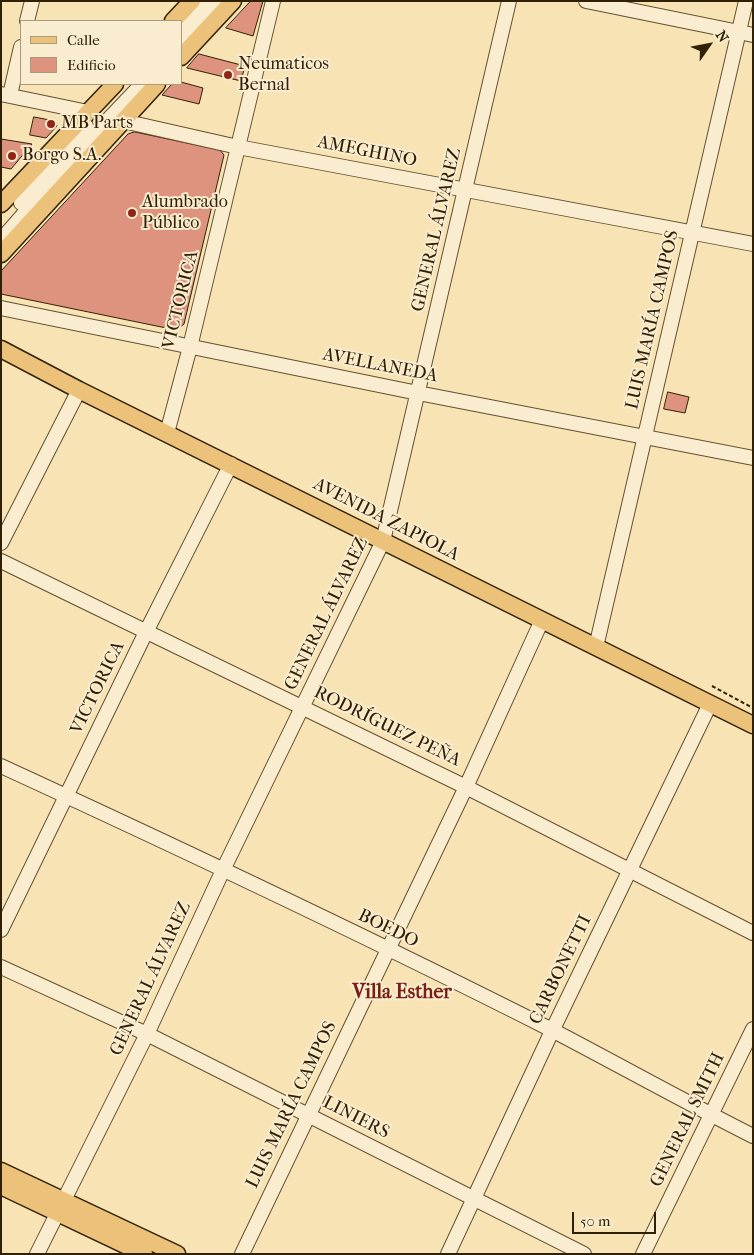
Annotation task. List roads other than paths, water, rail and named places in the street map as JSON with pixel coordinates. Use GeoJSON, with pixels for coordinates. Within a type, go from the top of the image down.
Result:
{"type":"FeatureCollection","features":[{"type":"Feature","properties":{"kind":"main road"},"geometry":{"type":"LineString","coordinates":[[174,20],[192,1]]}},
{"type":"Feature","properties":{"kind":"main road"},"geometry":{"type":"LineString","coordinates":[[182,57],[233,1]]}},
{"type":"Feature","properties":{"kind":"main road"},"geometry":{"type":"LineString","coordinates":[[1,204],[114,85]]}},
{"type":"Feature","properties":{"kind":"main road"},"geometry":{"type":"LineString","coordinates":[[1,254],[156,85]]}},
{"type":"Feature","properties":{"kind":"main road","name":"AVENIDA ZAPIOLA"},"geometry":{"type":"LineString","coordinates":[[1,349],[79,390],[753,725]]}},
{"type":"Feature","properties":{"kind":"main road"},"geometry":{"type":"LineString","coordinates":[[1,1171],[61,1208],[144,1254]]}},
{"type":"Feature","properties":{"kind":"main road"},"geometry":{"type":"LineString","coordinates":[[1,1186],[177,1254]]}},
{"type":"Feature","properties":{"kind":"street"},"geometry":{"type":"LineString","coordinates":[[27,20],[32,1]]}},
{"type":"Feature","properties":{"kind":"street"},"geometry":{"type":"LineString","coordinates":[[182,23],[203,1]]}},
{"type":"Feature","properties":{"kind":"street"},"geometry":{"type":"LineString","coordinates":[[182,40],[218,1]]}},
{"type":"Feature","properties":{"kind":"street","name":"VICTORICA"},"geometry":{"type":"LineString","coordinates":[[167,433],[190,347],[273,1]]}},
{"type":"Feature","properties":{"kind":"street","name":"GENERAL ÁLVAREZ"},"geometry":{"type":"LineString","coordinates":[[38,1254],[147,1034],[223,870],[383,541],[509,1]]}},
{"type":"Feature","properties":{"kind":"street"},"geometry":{"type":"LineString","coordinates":[[586,1],[753,35]]}},
{"type":"Feature","properties":{"kind":"street","name":"LUIS MARÍA CAMPOS"},"geometry":{"type":"LineString","coordinates":[[596,647],[746,1]]}},
{"type":"Feature","properties":{"kind":"street"},"geometry":{"type":"LineString","coordinates":[[20,50],[6,95],[88,112]]}},
{"type":"Feature","properties":{"kind":"street"},"geometry":{"type":"LineString","coordinates":[[1,227],[16,210],[37,180],[124,85]]}},
{"type":"Feature","properties":{"kind":"street"},"geometry":{"type":"LineString","coordinates":[[1,240],[46,186],[141,85]]}},
{"type":"Feature","properties":{"kind":"street","name":"AMEGHINO"},"geometry":{"type":"LineString","coordinates":[[123,121],[238,147],[753,244]]}},
{"type":"Feature","properties":{"kind":"street","name":"AVELLANEDA"},"geometry":{"type":"LineString","coordinates":[[1,308],[418,393],[753,458]]}},
{"type":"Feature","properties":{"kind":"street"},"geometry":{"type":"LineString","coordinates":[[1,543],[79,390]]}},
{"type":"Feature","properties":{"kind":"street","name":"VICTORICA"},"geometry":{"type":"LineString","coordinates":[[1,930],[146,632],[231,464]]}},
{"type":"Feature","properties":{"kind":"street","name":"RODRÍGUEZ PEÑA"},"geometry":{"type":"LineString","coordinates":[[1,561],[466,787],[753,933]]}},
{"type":"Feature","properties":{"kind":"street","name":"LUIS MARÍA CAMPOS"},"geometry":{"type":"LineString","coordinates":[[242,1254],[466,787],[542,620]]}},
{"type":"Feature","properties":{"kind":"street","name":"CARBONETTI"},"geometry":{"type":"LineString","coordinates":[[448,1254],[552,1031],[710,704]]}},
{"type":"Feature","properties":{"kind":"street","name":"BOEDO"},"geometry":{"type":"LineString","coordinates":[[1,766],[388,949],[552,1031],[753,1136]]}},
{"type":"Feature","properties":{"kind":"street","name":"LINIERS"},"geometry":{"type":"LineString","coordinates":[[1,967],[147,1034],[584,1254]]}},
{"type":"Feature","properties":{"kind":"street","name":"GENERAL SMITH"},"geometry":{"type":"LineString","coordinates":[[643,1254],[753,1029]]}},
{"type":"Feature","properties":{"kind":"place","name":"Neumaticos Bernal"},"geometry":{"type":"Point","coordinates":[228,75]}},
{"type":"Feature","properties":{"kind":"place","name":"MB Parts"},"geometry":{"type":"Point","coordinates":[51,124]}},
{"type":"Feature","properties":{"kind":"place","name":"Borgo S.A."},"geometry":{"type":"Point","coordinates":[12,156]}},
{"type":"Feature","properties":{"kind":"place","name":"Alumbrado Público"},"geometry":{"type":"Point","coordinates":[132,213]}},
{"type":"Feature","properties":{"kind":"district","name":"Villa Esther"},"geometry":{"type":"Point","coordinates":[402,993]}}]}
